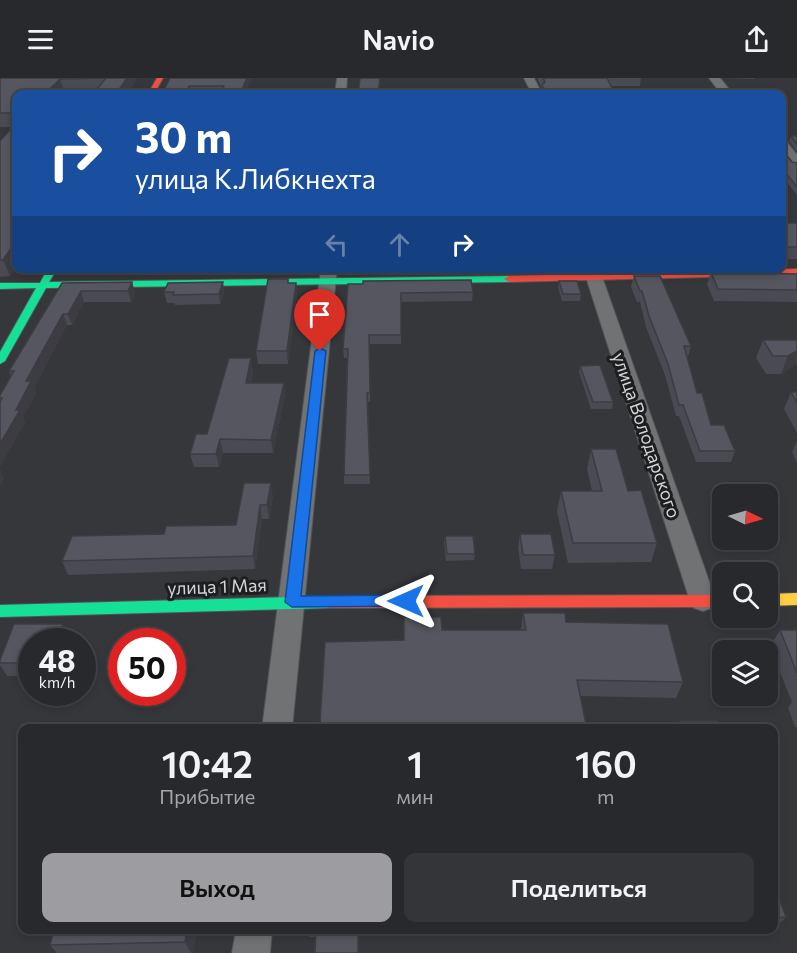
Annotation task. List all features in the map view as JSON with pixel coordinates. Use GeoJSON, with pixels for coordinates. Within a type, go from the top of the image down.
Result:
{"type":"FeatureCollection","features":[{"type":"Feature","properties":{"kind":"street"},"geometry":{"type":"LineString","coordinates":[[714,78],[724,90]]}},
{"type":"Feature","properties":{"kind":"street"},"geometry":{"type":"LineString","coordinates":[[786,151],[797,163]]}},
{"type":"Feature","properties":{"kind":"street"},"geometry":{"type":"LineString","coordinates":[[0,361],[50,273]]}},
{"type":"Feature","properties":{"kind":"street"},"geometry":{"type":"LineString","coordinates":[[0,286],[328,276],[592,273]]}},
{"type":"Feature","properties":{"kind":"street","name":"улица Володарского"},"geometry":{"type":"LineString","coordinates":[[592,273],[712,598]]}},
{"type":"Feature","properties":{"kind":"street"},"geometry":{"type":"LineString","coordinates":[[278,724],[328,276]]}},
{"type":"Feature","properties":{"kind":"street"},"geometry":{"type":"LineString","coordinates":[[778,600],[797,599]]}},
{"type":"Feature","properties":{"kind":"street","name":"улица 1 Мая"},"geometry":{"type":"LineString","coordinates":[[0,611],[292,602],[712,601]]}},
{"type":"Feature","properties":{"kind":"street"},"geometry":{"type":"LineString","coordinates":[[251,953],[253,934]]}},
{"type":"Feature","properties":{"kind":"building"},"geometry":{"type":"Polygon","coordinates":[[[0,78],[106,78],[60,79],[49,90],[12,90],[12,113],[0,113],[0,78]]]}},
{"type":"Feature","properties":{"kind":"building"},"geometry":{"type":"Polygon","coordinates":[[[106,78],[127,78],[119,90],[96,90],[106,78]]]}},
{"type":"Feature","properties":{"kind":"building"},"geometry":{"type":"Polygon","coordinates":[[[170,78],[247,78],[242,90],[222,90],[224,86],[189,86],[188,90],[164,90],[170,78]]]}},
{"type":"Feature","properties":{"kind":"building"},"geometry":{"type":"Polygon","coordinates":[[[360,78],[380,78],[378,90],[358,90],[360,78]]]}},
{"type":"Feature","properties":{"kind":"building"},"geometry":{"type":"Polygon","coordinates":[[[543,78],[607,78],[613,90],[545,90],[542,85],[545,82],[543,78]]]}},
{"type":"Feature","properties":{"kind":"building"},"geometry":{"type":"Polygon","coordinates":[[[12,128],[12,247],[3,260],[0,260],[0,141],[12,128]]]}},
{"type":"Feature","properties":{"kind":"building"},"geometry":{"type":"Polygon","coordinates":[[[791,136],[797,136],[797,144],[791,136]]]}},
{"type":"Feature","properties":{"kind":"building"},"geometry":{"type":"Polygon","coordinates":[[[786,154],[792,162],[797,163],[797,187],[786,173],[786,154]]]}},
{"type":"Feature","properties":{"kind":"building"},"geometry":{"type":"Polygon","coordinates":[[[786,223],[797,223],[797,247],[786,247],[786,223]]]}},
{"type":"Feature","properties":{"kind":"building"},"geometry":{"type":"Polygon","coordinates":[[[711,273],[797,274],[797,290],[718,289],[711,273]]]}},
{"type":"Feature","properties":{"kind":"building"},"geometry":{"type":"Polygon","coordinates":[[[634,276],[660,276],[691,346],[684,346],[697,393],[702,393],[711,425],[724,425],[735,451],[700,451],[683,405],[679,405],[668,364],[642,291],[634,276]]]}},
{"type":"Feature","properties":{"kind":"building"},"geometry":{"type":"Polygon","coordinates":[[[268,279],[288,279],[288,283],[296,283],[287,351],[256,351],[268,279]]]}},
{"type":"Feature","properties":{"kind":"building"},"geometry":{"type":"Polygon","coordinates":[[[471,280],[473,292],[401,293],[401,335],[369,335],[370,393],[367,393],[370,475],[344,475],[348,349],[343,349],[348,284],[363,284],[363,281],[471,280]]]}},
{"type":"Feature","properties":{"kind":"building"},"geometry":{"type":"Polygon","coordinates":[[[559,281],[577,281],[581,294],[563,294],[559,281]]]}},
{"type":"Feature","properties":{"kind":"building"},"geometry":{"type":"Polygon","coordinates":[[[132,282],[128,291],[81,291],[68,314],[63,314],[26,381],[31,381],[16,410],[20,410],[0,444],[0,402],[2,398],[0,395],[14,371],[9,371],[62,283],[132,282]]]}},
{"type":"Feature","properties":{"kind":"building"},"geometry":{"type":"Polygon","coordinates":[[[223,282],[219,294],[173,295],[174,292],[164,292],[168,283],[223,282]]]}},
{"type":"Feature","properties":{"kind":"building"},"geometry":{"type":"Polygon","coordinates":[[[763,340],[797,340],[797,351],[788,356],[773,356],[763,340]]]}},
{"type":"Feature","properties":{"kind":"building"},"geometry":{"type":"Polygon","coordinates":[[[229,358],[251,358],[246,383],[284,383],[271,440],[220,439],[216,454],[190,454],[196,434],[207,434],[229,358]]]}},
{"type":"Feature","properties":{"kind":"building"},"geometry":{"type":"Polygon","coordinates":[[[600,365],[613,402],[593,402],[580,366],[600,365]]]}},
{"type":"Feature","properties":{"kind":"building"},"geometry":{"type":"Polygon","coordinates":[[[791,392],[797,392],[797,403],[791,392]]]}},
{"type":"Feature","properties":{"kind":"building"},"geometry":{"type":"Polygon","coordinates":[[[591,449],[616,449],[628,491],[641,490],[657,543],[573,543],[561,491],[602,491],[591,449]]]}},
{"type":"Feature","properties":{"kind":"building"},"geometry":{"type":"Polygon","coordinates":[[[244,483],[271,483],[267,505],[260,505],[253,556],[62,561],[72,536],[164,534],[166,526],[236,525],[244,483]]]}},
{"type":"Feature","properties":{"kind":"building"},"geometry":{"type":"Polygon","coordinates":[[[520,534],[551,534],[555,555],[523,555],[520,534]]]}},
{"type":"Feature","properties":{"kind":"building"},"geometry":{"type":"Polygon","coordinates":[[[445,536],[473,536],[475,554],[447,554],[445,536]]]}},
{"type":"Feature","properties":{"kind":"building"},"geometry":{"type":"Polygon","coordinates":[[[523,613],[565,613],[566,622],[668,624],[683,682],[577,680],[586,724],[318,724],[320,723],[325,642],[404,640],[404,617],[441,617],[442,630],[526,630],[523,613]]]}},
{"type":"Feature","properties":{"kind":"building"},"geometry":{"type":"Polygon","coordinates":[[[14,624],[63,624],[61,628],[18,628],[18,663],[0,663],[14,624]]]}},
{"type":"Feature","properties":{"kind":"building"},"geometry":{"type":"Polygon","coordinates":[[[780,630],[797,630],[797,673],[780,630]]]}},
{"type":"Feature","properties":{"kind":"building"},"geometry":{"type":"Polygon","coordinates":[[[680,721],[717,721],[718,724],[681,724],[680,721]]]}},
{"type":"Feature","properties":{"kind":"building"},"geometry":{"type":"Polygon","coordinates":[[[778,896],[786,917],[778,918],[778,896]]]}},
{"type":"Feature","properties":{"kind":"building"},"geometry":{"type":"Polygon","coordinates":[[[53,934],[186,934],[185,942],[50,945],[53,934]]]}},
{"type":"Feature","properties":{"kind":"building"},"geometry":{"type":"Polygon","coordinates":[[[316,934],[358,934],[358,953],[315,953],[316,934]]]}},
{"type":"Feature","properties":{"kind":"traffic: fast"},"geometry":{"type":"LineString","coordinates":[[0,361],[50,273]]}},
{"type":"Feature","properties":{"kind":"traffic: fast"},"geometry":{"type":"LineString","coordinates":[[0,286],[509,279]]}},
{"type":"Feature","properties":{"kind":"traffic: fast"},"geometry":{"type":"LineString","coordinates":[[0,611],[329,602]]}},
{"type":"Feature","properties":{"kind":"traffic: slow"},"geometry":{"type":"LineString","coordinates":[[778,600],[797,599]]}},
{"type":"Feature","properties":{"kind":"traffic: jam"},"geometry":{"type":"LineString","coordinates":[[153,90],[160,78]]}},
{"type":"Feature","properties":{"kind":"traffic: jam"},"geometry":{"type":"LineString","coordinates":[[786,272],[797,272]]}},
{"type":"Feature","properties":{"kind":"traffic: jam"},"geometry":{"type":"LineString","coordinates":[[509,279],[756,273]]}},
{"type":"Feature","properties":{"kind":"traffic: jam"},"geometry":{"type":"LineString","coordinates":[[329,602],[712,601]]}},
{"type":"Feature","properties":{"kind":"route"},"geometry":{"type":"LineString","coordinates":[[320,351],[292,602],[406,601]]}}]}
